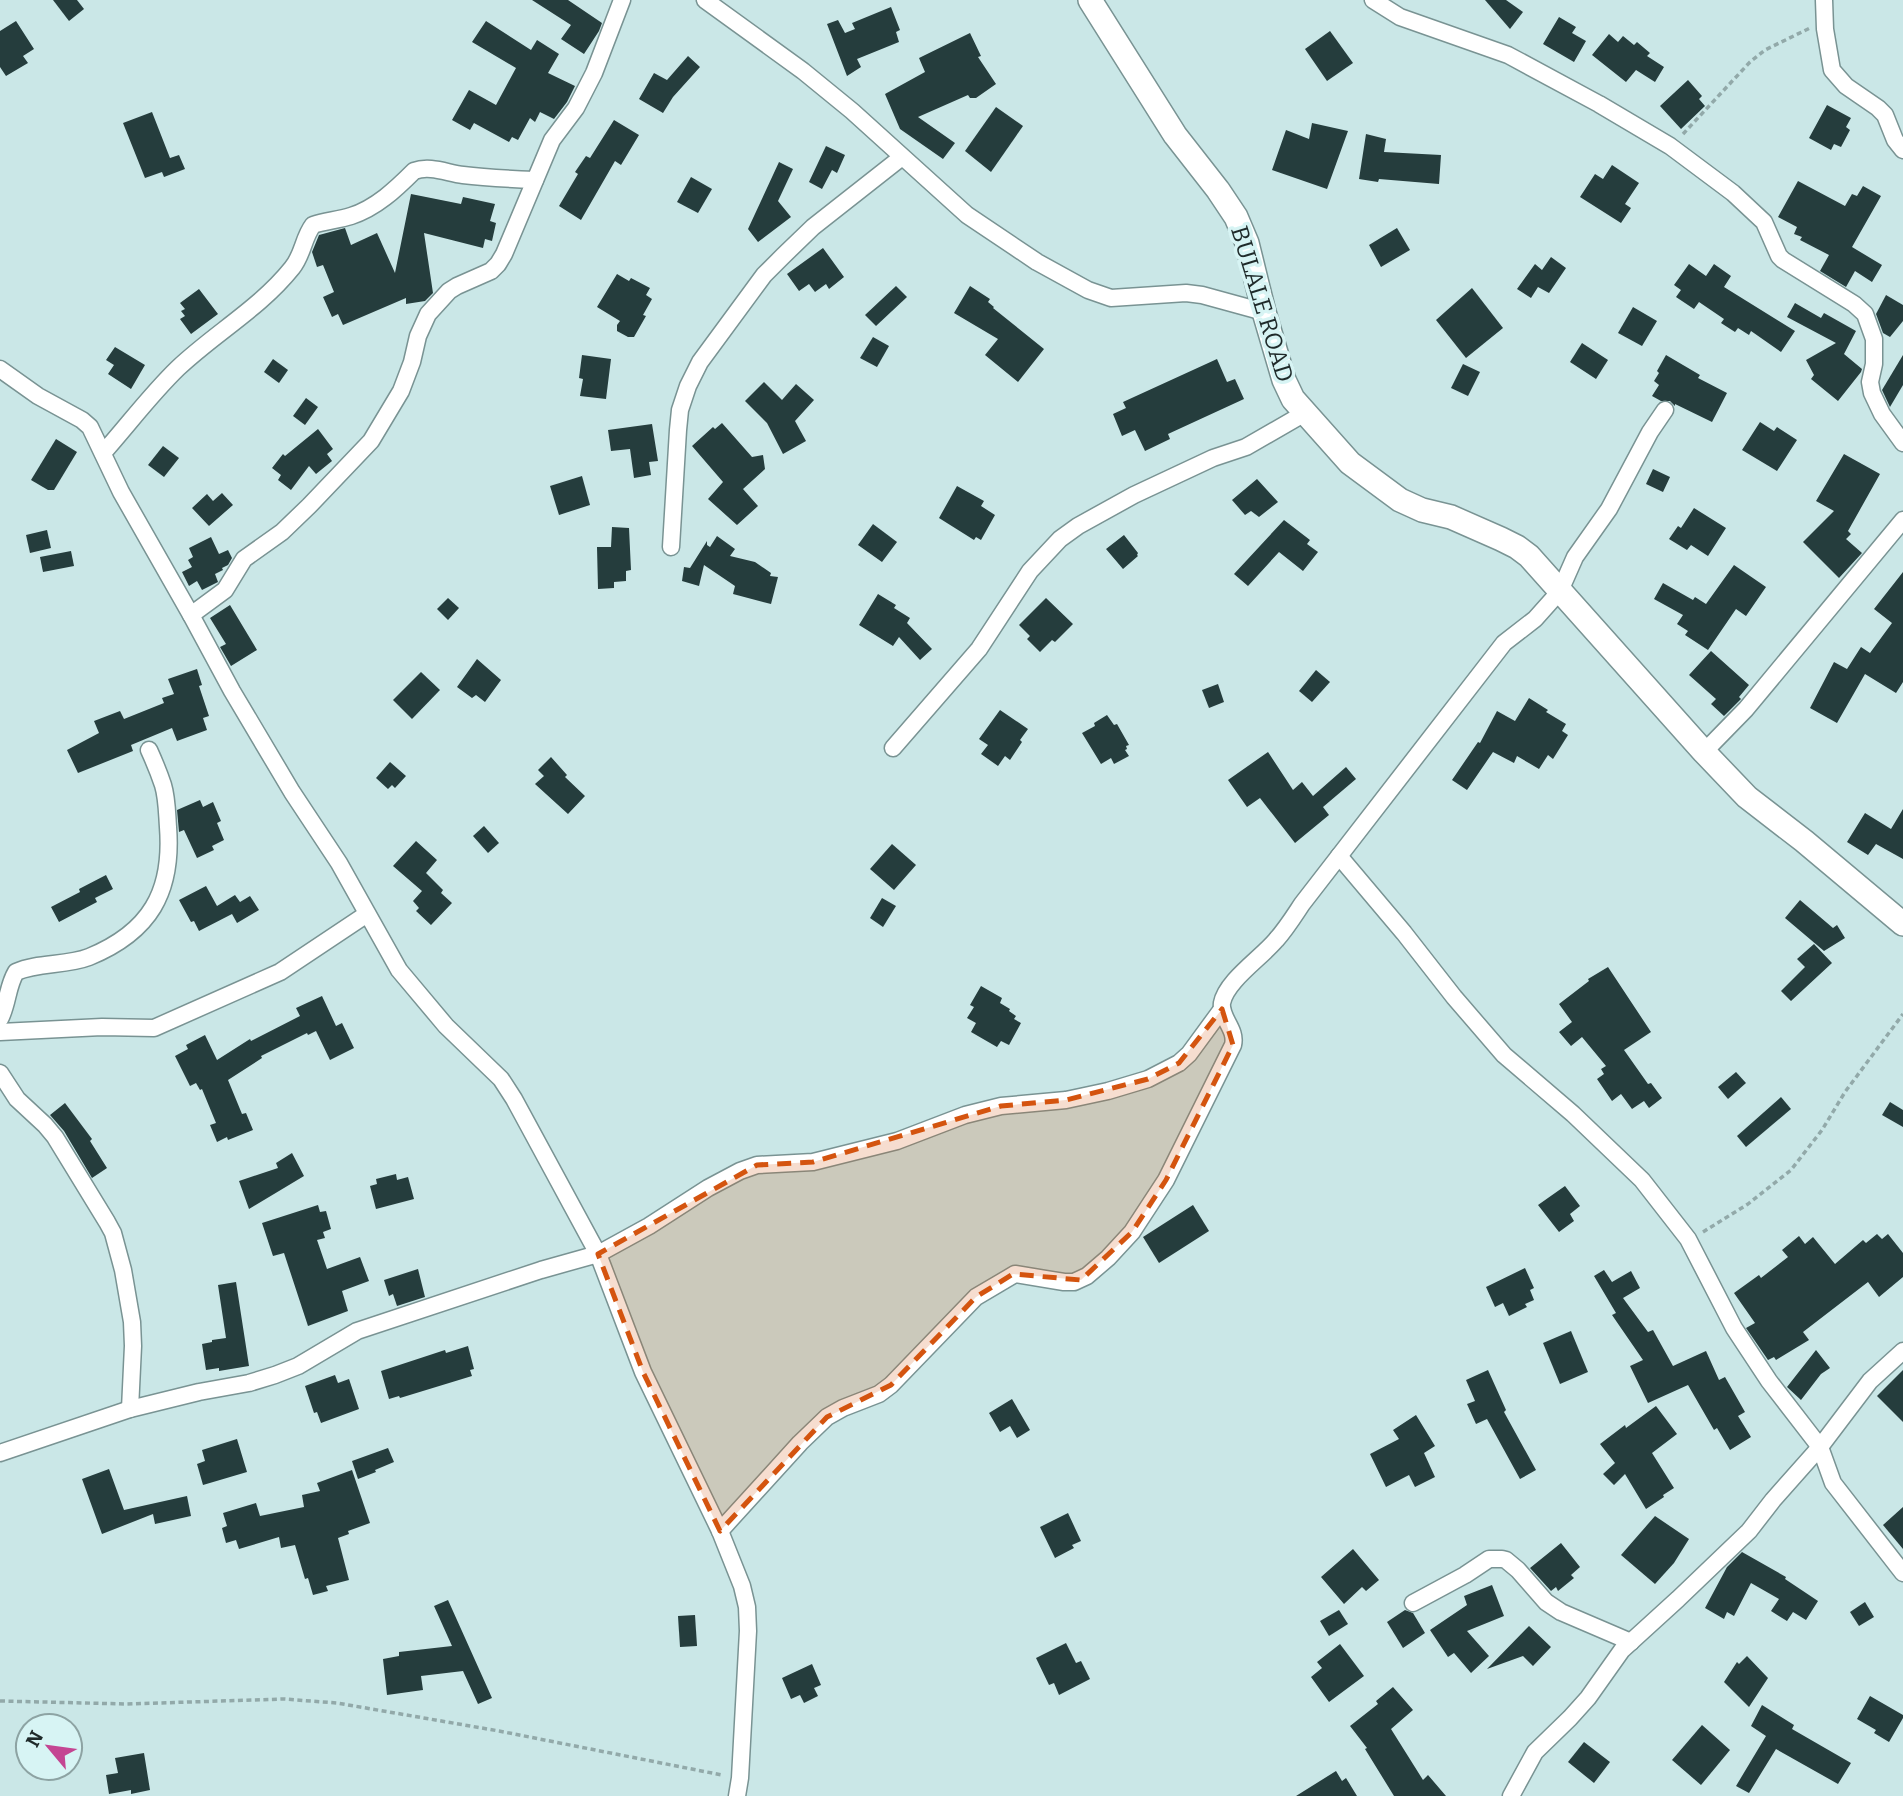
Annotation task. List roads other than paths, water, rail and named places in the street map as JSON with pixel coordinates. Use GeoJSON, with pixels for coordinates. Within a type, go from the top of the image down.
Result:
{"type":"FeatureCollection","features":[{"type":"Feature","properties":{"kind":"street"},"geometry":{"type":"LineString","coordinates":[[191,615],[225,590],[244,559],[282,532],[371,441],[401,391],[428,314],[457,286],[491,271],[498,264],[552,140],[576,108],[594,73],[622,0]]}},
{"type":"Feature","properties":{"kind":"street"},"geometry":{"type":"LineString","coordinates":[[705,0],[803,71],[852,111],[967,215],[1037,262],[1104,297],[1119,299],[1186,293],[1264,312]]}},
{"type":"Feature","properties":{"kind":"street","name":"BULALE ROAD"},"geometry":{"type":"LineString","coordinates":[[1090,0],[1175,135],[1219,190],[1236,217],[1247,243],[1284,380],[1293,399],[1305,413],[1350,463],[1400,500],[1410,506],[1451,517],[1517,547],[1529,556],[1746,797],[1804,841],[1903,925]]}},
{"type":"Feature","properties":{"kind":"street"},"geometry":{"type":"LineString","coordinates":[[1373,0],[1400,17],[1508,55],[1670,146],[1733,193],[1764,222],[1783,260],[1862,311],[1874,339],[1874,364],[1870,382],[1872,393],[1882,414],[1903,443]]}},
{"type":"Feature","properties":{"kind":"street"},"geometry":{"type":"LineString","coordinates":[[1824,0],[1824,22],[1832,70],[1846,86],[1878,107],[1903,150]]}},
{"type":"Feature","properties":{"kind":"street"},"geometry":{"type":"LineString","coordinates":[[671,547],[680,410],[700,362],[764,275],[813,227],[902,157]]}},
{"type":"Feature","properties":{"kind":"street"},"geometry":{"type":"LineString","coordinates":[[103,453],[179,368],[264,299],[283,279],[299,259],[307,233],[313,225],[361,211],[387,196],[420,169],[535,180]]}},
{"type":"Feature","properties":{"kind":"street"},"geometry":{"type":"LineString","coordinates":[[0,369],[38,396],[87,424],[96,437],[121,492],[232,691],[292,792],[339,863],[398,970],[446,1026],[501,1079],[598,1254],[643,1372],[720,1531],[742,1586],[747,1607],[748,1631],[737,1796]]}},
{"type":"Feature","properties":{"kind":"street"},"geometry":{"type":"LineString","coordinates":[[0,1454],[130,1409],[275,1375],[298,1366],[357,1332],[541,1270],[598,1254],[649,1226],[708,1188],[757,1165],[813,1162],[897,1141],[965,1115],[1001,1106],[1066,1100],[1108,1091],[1148,1079],[1179,1063],[1189,1054],[1222,1009],[1224,995],[1278,938],[1504,643],[1535,619],[1560,591],[1574,557],[1609,509],[1650,432],[1665,410]]}},
{"type":"Feature","properties":{"kind":"street"},"geometry":{"type":"LineString","coordinates":[[893,748],[974,655],[1030,571],[1060,539],[1134,495],[1213,458],[1246,447],[1305,413]]}},
{"type":"Feature","properties":{"kind":"street"},"geometry":{"type":"LineString","coordinates":[[1704,752],[1746,709],[1902,524]]}},
{"type":"Feature","properties":{"kind":"street"},"geometry":{"type":"LineString","coordinates":[[0,1019],[10,982],[16,972],[86,958],[103,950],[126,937],[155,906],[168,868],[169,838],[163,786],[149,750]]}},
{"type":"Feature","properties":{"kind":"street"},"geometry":{"type":"LineString","coordinates":[[1339,856],[1504,1055],[1573,1114],[1642,1180],[1688,1239],[1734,1328],[1769,1381],[1820,1447],[1833,1483],[1903,1573]]}},
{"type":"Feature","properties":{"kind":"street"},"geometry":{"type":"LineString","coordinates":[[0,1032],[102,1027],[154,1028],[281,972],[367,914]]}},
{"type":"Feature","properties":{"kind":"street"},"geometry":{"type":"LineString","coordinates":[[720,1531],[827,1416],[880,1394],[976,1297],[1015,1274],[1063,1282],[1081,1280],[1108,1258],[1132,1232],[1166,1180],[1233,1045],[1234,1035],[1222,1009]]}},
{"type":"Feature","properties":{"kind":"street"},"geometry":{"type":"LineString","coordinates":[[0,1073],[23,1106],[55,1137],[113,1233],[132,1322],[130,1409]]}},
{"type":"Feature","properties":{"kind":"street"},"geometry":{"type":"LineString","coordinates":[[1511,1796],[1535,1752],[1588,1698],[1614,1660],[1749,1531],[1820,1447],[1870,1381],[1903,1351]]}},
{"type":"Feature","properties":{"kind":"street"},"geometry":{"type":"LineString","coordinates":[[1413,1603],[1489,1559],[1502,1559],[1518,1570],[1546,1602],[1561,1612],[1631,1642]]}}]}
